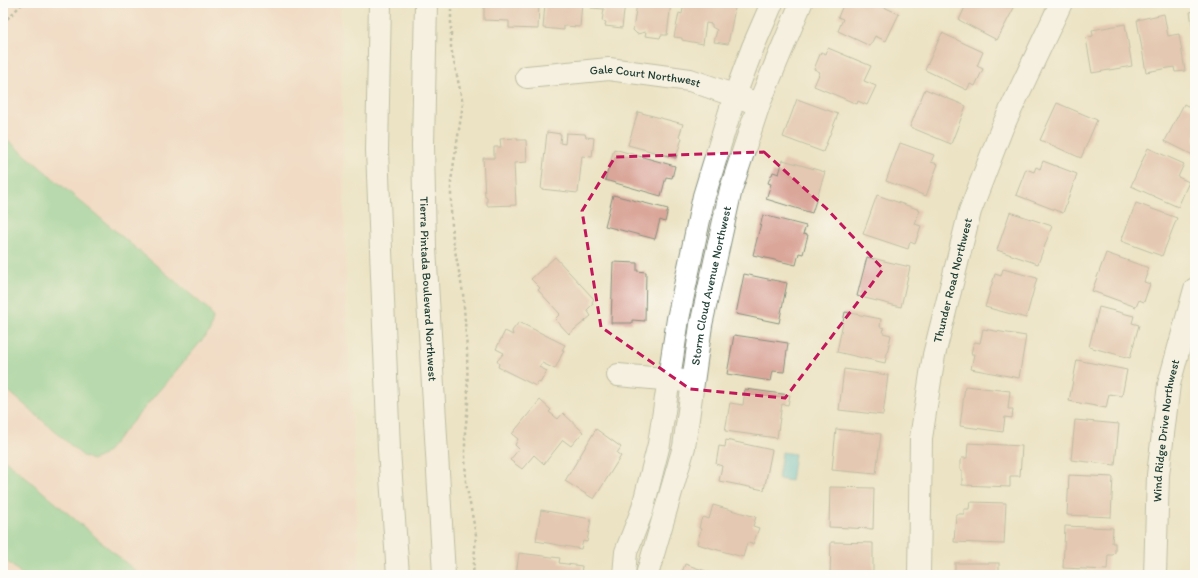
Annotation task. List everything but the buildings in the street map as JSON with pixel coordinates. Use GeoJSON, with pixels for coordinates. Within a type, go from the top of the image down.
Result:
{"type":"FeatureCollection","features":[{"type":"Feature","properties":{"kind":"street"},"geometry":{"type":"LineString","coordinates":[[380,3],[377,150],[389,443],[398,575]]}},
{"type":"Feature","properties":{"kind":"street","name":"Tierra Pintada Boulevard Northwest"},"geometry":{"type":"LineString","coordinates":[[426,3],[423,145],[425,248],[444,575]]}},
{"type":"Feature","properties":{"kind":"street","name":"Storm Cloud Avenue Northwest"},"geometry":{"type":"LineString","coordinates":[[624,575],[626,552],[642,511],[660,444],[678,319],[704,196],[735,95],[753,47],[772,3]]}},
{"type":"Feature","properties":{"kind":"street","name":"Storm Cloud Avenue Northwest"},"geometry":{"type":"LineString","coordinates":[[647,575],[684,447],[701,325],[731,190],[758,104],[801,3]]}},
{"type":"Feature","properties":{"kind":"street","name":"Thunder Road Northwest"},"geometry":{"type":"LineString","coordinates":[[918,575],[921,438],[934,355],[970,211],[1002,128],[1061,3]]}},
{"type":"Feature","properties":{"kind":"street","name":"Gale Court Northwest"},"geometry":{"type":"LineString","coordinates":[[528,77],[609,69],[690,80],[758,104]]}},
{"type":"Feature","properties":{"kind":"street","name":"Wind Ridge Drive Northwest"},"geometry":{"type":"LineString","coordinates":[[1155,575],[1158,475],[1169,384],[1195,289]]}},
{"type":"Feature","properties":{"kind":"street"},"geometry":{"type":"LineString","coordinates":[[618,375],[694,382]]}},
{"type":"Feature","properties":{"kind":"path"},"geometry":{"type":"LineString","coordinates":[[3,24],[23,3]]}},
{"type":"Feature","properties":{"kind":"path"},"geometry":{"type":"LineString","coordinates":[[451,3],[451,48],[462,104],[451,181],[451,211],[453,240],[463,293],[467,350],[468,406],[465,432],[465,455],[466,482],[476,535],[473,575]]}},
{"type":"Feature","properties":{"kind":"highlighted area"},"geometry":{"type":"Polygon","coordinates":[[[764,152],[826,208],[883,269],[785,398],[690,389],[601,327],[582,211],[615,157],[764,152]]]}},
{"type":"Feature","properties":{"kind":"shaded area"},"geometry":{"type":"Polygon","coordinates":[[[10,3],[195,3],[340,8],[346,304],[360,575],[3,575],[3,6],[10,3]]]}},
{"type":"Feature","properties":{"kind":"green space"},"geometry":{"type":"Polygon","coordinates":[[[3,136],[208,309],[213,318],[210,331],[104,455],[92,460],[83,456],[3,386],[3,136]]]}},
{"type":"Feature","properties":{"kind":"green space"},"geometry":{"type":"Polygon","coordinates":[[[3,458],[139,575],[23,575],[3,558],[3,458]]]}},
{"type":"Feature","properties":{"kind":"water"},"geometry":{"type":"Polygon","coordinates":[[[782,452],[795,454],[791,481],[778,479],[782,452]]]}}]}
